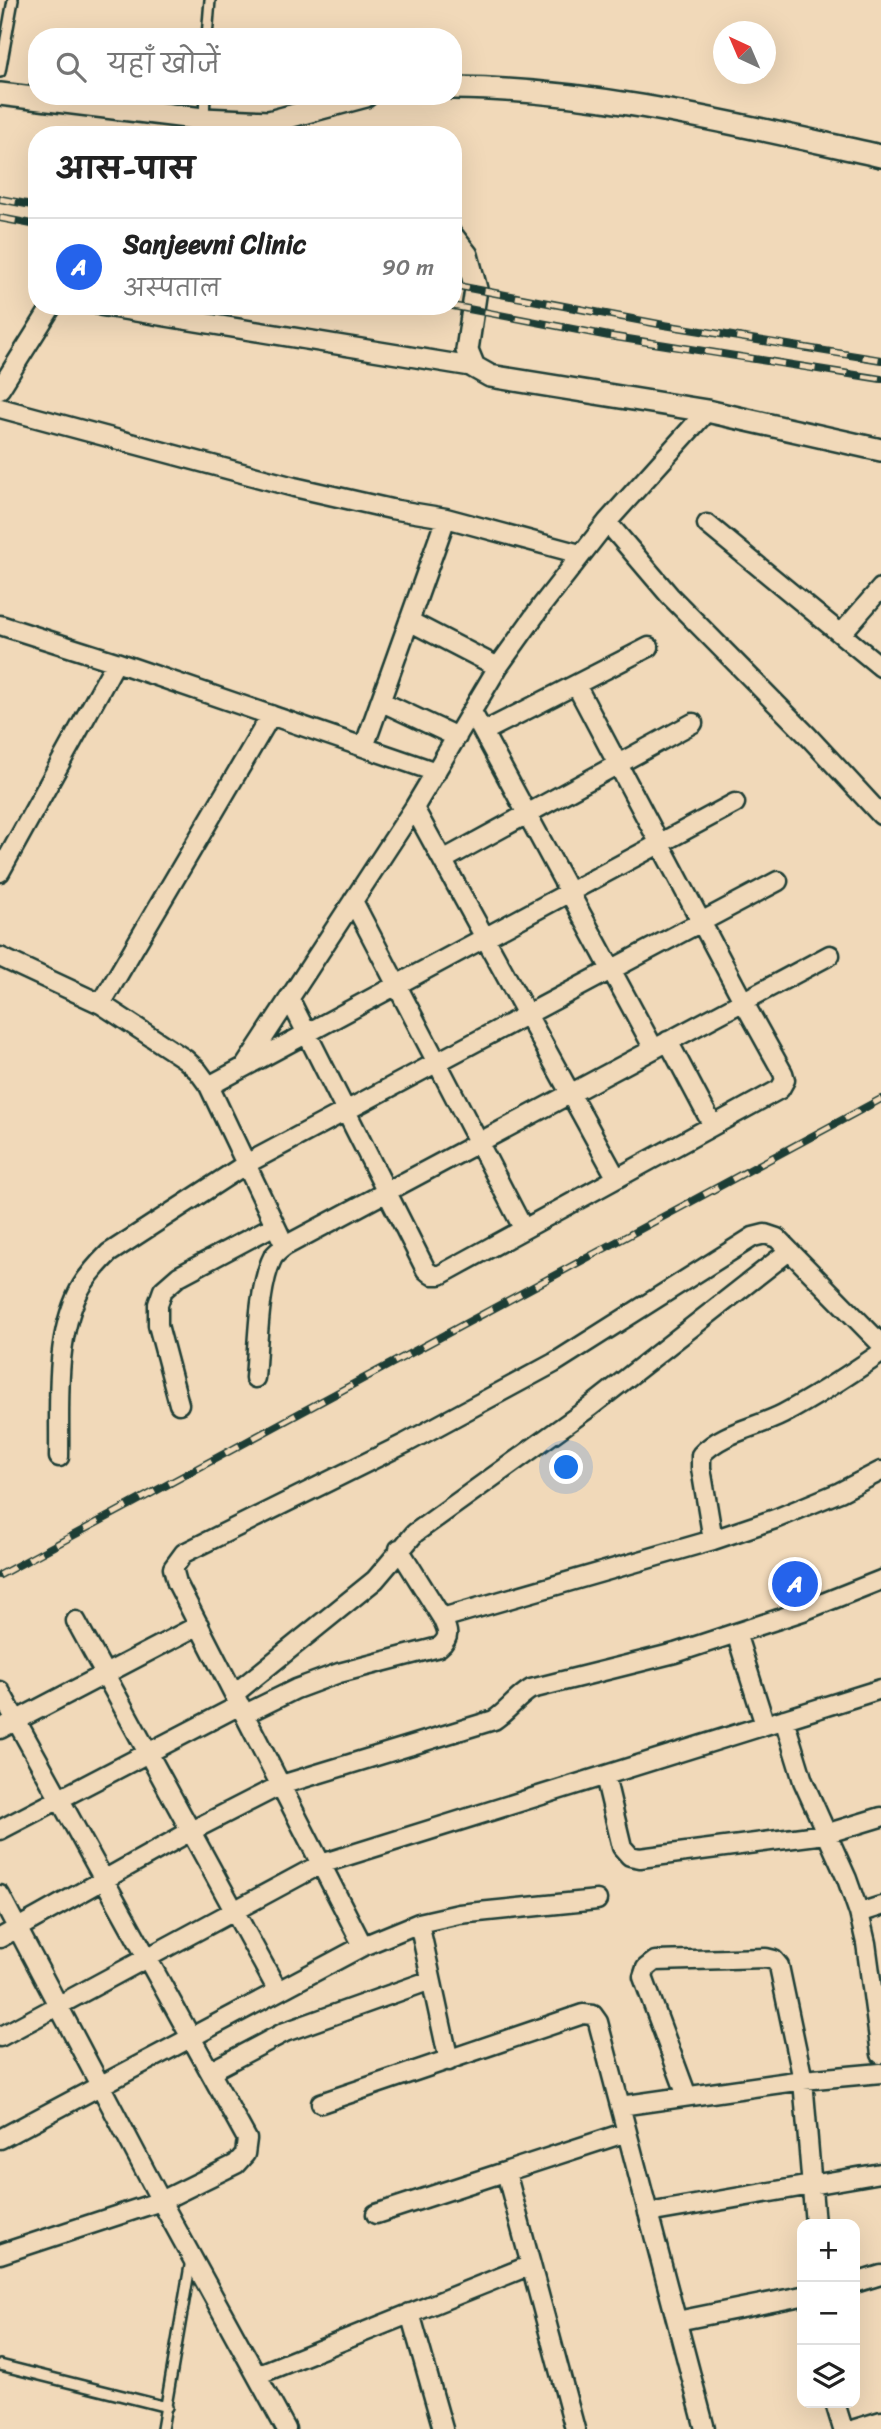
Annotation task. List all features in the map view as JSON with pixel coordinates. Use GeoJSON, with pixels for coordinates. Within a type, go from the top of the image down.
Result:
{"type":"FeatureCollection","features":[{"type":"Feature","properties":{"kind":"street"},"geometry":{"type":"LineString","coordinates":[[462,88],[508,89],[665,109],[881,156]]}},
{"type":"Feature","properties":{"kind":"street"},"geometry":{"type":"LineString","coordinates":[[0,94],[28,98]]}},
{"type":"Feature","properties":{"kind":"street"},"geometry":{"type":"LineString","coordinates":[[86,105],[204,120],[269,122],[332,105]]}},
{"type":"Feature","properties":{"kind":"street"},"geometry":{"type":"LineString","coordinates":[[269,122],[275,126]]}},
{"type":"Feature","properties":{"kind":"street"},"geometry":{"type":"LineString","coordinates":[[462,249],[467,256],[475,289],[467,350],[474,368]]}},
{"type":"Feature","properties":{"kind":"street"},"geometry":{"type":"LineString","coordinates":[[0,389],[46,315]]}},
{"type":"Feature","properties":{"kind":"street"},"geometry":{"type":"LineString","coordinates":[[156,315],[474,368],[490,376],[707,411],[881,450]]}},
{"type":"Feature","properties":{"kind":"street"},"geometry":{"type":"LineString","coordinates":[[0,408],[293,487],[391,509],[446,518],[580,554]]}},
{"type":"Feature","properties":{"kind":"street"},"geometry":{"type":"LineString","coordinates":[[245,1066],[414,808],[498,667],[580,554],[707,411]]}},
{"type":"Feature","properties":{"kind":"street"},"geometry":{"type":"LineString","coordinates":[[364,747],[446,518]]}},
{"type":"Feature","properties":{"kind":"street"},"geometry":{"type":"LineString","coordinates":[[607,522],[670,596],[808,736],[881,815]]}},
{"type":"Feature","properties":{"kind":"street"},"geometry":{"type":"LineString","coordinates":[[707,524],[881,667]]}},
{"type":"Feature","properties":{"kind":"street"},"geometry":{"type":"LineString","coordinates":[[841,634],[881,588]]}},
{"type":"Feature","properties":{"kind":"street"},"geometry":{"type":"LineString","coordinates":[[409,621],[498,667]]}},
{"type":"Feature","properties":{"kind":"street"},"geometry":{"type":"LineString","coordinates":[[0,625],[436,772]]}},
{"type":"Feature","properties":{"kind":"street"},"geometry":{"type":"LineString","coordinates":[[483,732],[649,647]]}},
{"type":"Feature","properties":{"kind":"street"},"geometry":{"type":"LineString","coordinates":[[0,872],[116,662]]}},
{"type":"Feature","properties":{"kind":"street"},"geometry":{"type":"LineString","coordinates":[[289,998],[426,1270],[432,1275],[440,1275],[780,1089],[785,1080],[783,1073],[576,685]]}},
{"type":"Feature","properties":{"kind":"street"},"geometry":{"type":"LineString","coordinates":[[380,701],[457,737]]}},
{"type":"Feature","properties":{"kind":"street"},"geometry":{"type":"LineString","coordinates":[[472,712],[611,970],[712,1124]]}},
{"type":"Feature","properties":{"kind":"street"},"geometry":{"type":"LineString","coordinates":[[101,1004],[271,715]]}},
{"type":"Feature","properties":{"kind":"street"},"geometry":{"type":"LineString","coordinates":[[443,860],[693,723]]}},
{"type":"Feature","properties":{"kind":"street"},"geometry":{"type":"LineString","coordinates":[[209,1086],[735,803]]}},
{"type":"Feature","properties":{"kind":"street"},"geometry":{"type":"LineString","coordinates":[[414,808],[616,1177]]}},
{"type":"Feature","properties":{"kind":"street"},"geometry":{"type":"LineString","coordinates":[[59,1457],[60,1376],[66,1329],[78,1293],[91,1271],[109,1253],[246,1164],[778,881]]}},
{"type":"Feature","properties":{"kind":"street"},"geometry":{"type":"LineString","coordinates":[[353,901],[523,1228]]}},
{"type":"Feature","properties":{"kind":"street"},"geometry":{"type":"LineString","coordinates":[[255,1378],[269,1270],[274,1255],[285,1246],[830,955]]}},
{"type":"Feature","properties":{"kind":"street"},"geometry":{"type":"LineString","coordinates":[[0,957],[101,1004],[185,1059],[198,1071],[209,1086],[285,1246]]}},
{"type":"Feature","properties":{"kind":"street"},"geometry":{"type":"LineString","coordinates":[[179,1404],[158,1325],[158,1304],[163,1290],[179,1276],[275,1225]]}},
{"type":"Feature","properties":{"kind":"street"},"geometry":{"type":"LineString","coordinates":[[363,1946],[177,1583],[173,1568],[184,1553],[406,1443],[554,1363],[753,1237],[765,1234],[777,1238],[881,1344]]}},
{"type":"Feature","properties":{"kind":"street"},"geometry":{"type":"LineString","coordinates":[[240,1704],[375,1580],[415,1533],[590,1407],[789,1251]]}},
{"type":"Feature","properties":{"kind":"street"},"geometry":{"type":"LineString","coordinates":[[713,1540],[701,1455],[712,1444],[781,1415],[829,1388],[881,1353]]}},
{"type":"Feature","properties":{"kind":"street"},"geometry":{"type":"LineString","coordinates":[[442,1618],[713,1540],[775,1519],[840,1492],[881,1471]]}},
{"type":"Feature","properties":{"kind":"street"},"geometry":{"type":"LineString","coordinates":[[0,1830],[240,1704],[296,1689],[339,1673],[439,1647],[446,1641],[449,1632],[400,1549]]}},
{"type":"Feature","properties":{"kind":"street"},"geometry":{"type":"LineString","coordinates":[[0,1938],[191,1831],[281,1785],[494,1720],[518,1697],[531,1689],[675,1653],[803,1611],[881,1580]]}},
{"type":"Feature","properties":{"kind":"street"},"geometry":{"type":"LineString","coordinates":[[76,1622],[278,1991]]}},
{"type":"Feature","properties":{"kind":"street"},"geometry":{"type":"LineString","coordinates":[[8,1725],[199,1625]]}},
{"type":"Feature","properties":{"kind":"street"},"geometry":{"type":"LineString","coordinates":[[736,1633],[765,1725]]}},
{"type":"Feature","properties":{"kind":"street"},"geometry":{"type":"LineString","coordinates":[[0,2037],[321,1864],[881,1689]]}},
{"type":"Feature","properties":{"kind":"street"},"geometry":{"type":"LineString","coordinates":[[0,1691],[8,1725],[59,1799],[247,2139],[245,2154],[236,2164],[161,2201],[0,2254]]}},
{"type":"Feature","properties":{"kind":"street"},"geometry":{"type":"LineString","coordinates":[[784,1719],[803,1781],[874,1942],[881,2054]]}},
{"type":"Feature","properties":{"kind":"street"},"geometry":{"type":"LineString","coordinates":[[605,1776],[622,1847],[629,1856],[640,1858],[825,1834],[881,1816]]}},
{"type":"Feature","properties":{"kind":"street"},"geometry":{"type":"LineString","coordinates":[[0,1895],[161,2201],[286,2429]]}},
{"type":"Feature","properties":{"kind":"street"},"geometry":{"type":"LineString","coordinates":[[0,2139],[363,1946],[419,1923],[459,1914],[597,1900]]}},
{"type":"Feature","properties":{"kind":"street"},"geometry":{"type":"LineString","coordinates":[[859,1913],[881,1906]]}},
{"type":"Feature","properties":{"kind":"street"},"geometry":{"type":"LineString","coordinates":[[419,1923],[449,2061]]}},
{"type":"Feature","properties":{"kind":"street"},"geometry":{"type":"LineString","coordinates":[[687,2096],[643,1977],[646,1968],[655,1961],[774,1960],[779,1966],[803,2080],[815,2219]]}},
{"type":"Feature","properties":{"kind":"street"},"geometry":{"type":"LineString","coordinates":[[211,2071],[285,2032],[431,1980]]}},
{"type":"Feature","properties":{"kind":"street"},"geometry":{"type":"LineString","coordinates":[[321,2103],[583,2014],[593,2015],[598,2022],[705,2429]]}},
{"type":"Feature","properties":{"kind":"street"},"geometry":{"type":"LineString","coordinates":[[620,2106],[803,2080],[881,2073]]}},
{"type":"Feature","properties":{"kind":"street"},"geometry":{"type":"LineString","coordinates":[[376,2214],[627,2132]]}},
{"type":"Feature","properties":{"kind":"street"},"geometry":{"type":"LineString","coordinates":[[506,2172],[575,2429]]}},
{"type":"Feature","properties":{"kind":"street"},"geometry":{"type":"LineString","coordinates":[[648,2213],[881,2173]]}},
{"type":"Feature","properties":{"kind":"street"},"geometry":{"type":"LineString","coordinates":[[257,2375],[531,2265]]}},
{"type":"Feature","properties":{"kind":"street"},"geometry":{"type":"LineString","coordinates":[[858,2282],[881,2275]]}},
{"type":"Feature","properties":{"kind":"street"},"geometry":{"type":"LineString","coordinates":[[677,2321],[797,2297]]}},
{"type":"Feature","properties":{"kind":"street"},"geometry":{"type":"LineString","coordinates":[[410,2313],[443,2429]]}},
{"type":"Feature","properties":{"kind":"street"},"geometry":{"type":"LineString","coordinates":[[837,2408],[843,2429]]}},
{"type":"Feature","properties":{"kind":"street"},"geometry":{"type":"LineString","coordinates":[[855,2429],[881,2421]]}},
{"type":"Feature","properties":{"kind":"lane"},"geometry":{"type":"LineString","coordinates":[[0,72],[13,0]]}},
{"type":"Feature","properties":{"kind":"lane"},"geometry":{"type":"LineString","coordinates":[[208,28],[210,0]]}},
{"type":"Feature","properties":{"kind":"lane"},"geometry":{"type":"LineString","coordinates":[[204,120],[205,105]]}},
{"type":"Feature","properties":{"kind":"lane"},"geometry":{"type":"LineString","coordinates":[[162,2429],[192,2255]]}},
{"type":"Feature","properties":{"kind":"lane"},"geometry":{"type":"LineString","coordinates":[[0,2365],[167,2407]]}},
{"type":"Feature","properties":{"kind":"railway"},"geometry":{"type":"LineString","coordinates":[[0,199],[28,204]]}},
{"type":"Feature","properties":{"kind":"railway"},"geometry":{"type":"LineString","coordinates":[[0,218],[28,223]]}},
{"type":"Feature","properties":{"kind":"railway"},"geometry":{"type":"LineString","coordinates":[[462,287],[664,325],[881,360]]}},
{"type":"Feature","properties":{"kind":"railway"},"geometry":{"type":"LineString","coordinates":[[462,308],[609,336],[881,379]]}},
{"type":"Feature","properties":{"kind":"railway"},"geometry":{"type":"LineString","coordinates":[[0,1575],[881,1099]]}},
{"type":"Feature","properties":{"kind":"place","name":"Sanjeevni Clinic"},"geometry":{"type":"Point","coordinates":[795,1584]}}]}
